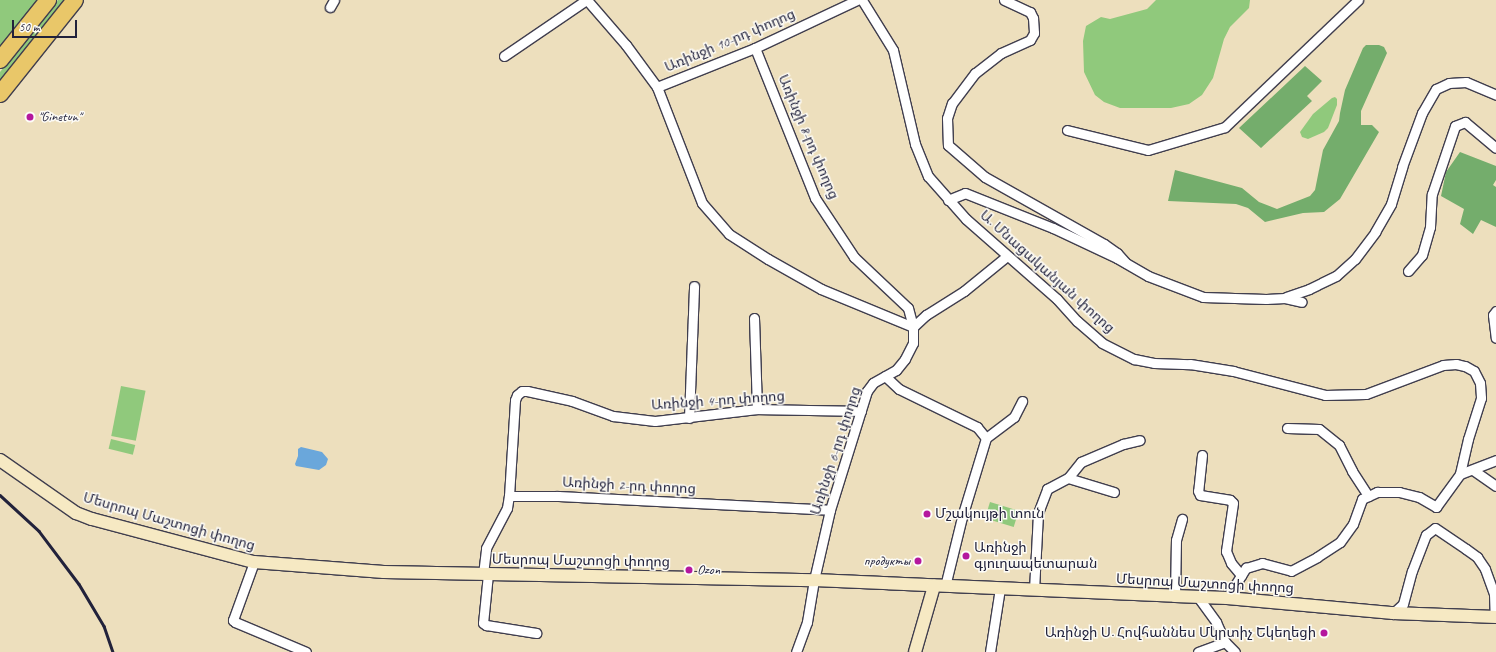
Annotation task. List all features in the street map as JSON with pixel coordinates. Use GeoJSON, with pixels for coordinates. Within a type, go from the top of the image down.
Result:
{"type":"FeatureCollection","features":[{"type":"Feature","properties":{"kind":"highway"},"geometry":{"type":"LineString","coordinates":[[0,60],[48,0]]}},
{"type":"Feature","properties":{"kind":"highway"},"geometry":{"type":"LineString","coordinates":[[0,94],[75,0]]}},
{"type":"Feature","properties":{"kind":"street"},"geometry":{"type":"LineString","coordinates":[[504,56],[587,0],[626,45],[657,87],[702,203],[729,234],[768,259],[820,289],[913,326],[926,315],[964,291],[1007,256]]}},
{"type":"Feature","properties":{"kind":"street","name":"Առինջի 10-րդ փողոց"},"geometry":{"type":"LineString","coordinates":[[657,87],[755,48],[857,0]]}},
{"type":"Feature","properties":{"kind":"street","name":"Ա. Մնացականյան փողոց"},"geometry":{"type":"LineString","coordinates":[[862,0],[893,50],[915,144],[928,176],[966,219],[1058,299],[1076,321],[1102,343],[1134,359],[1154,363],[1190,364],[1233,371],[1325,395],[1366,394],[1443,365],[1456,364],[1465,366],[1474,371],[1480,383],[1481,398],[1468,438],[1460,474]]}},
{"type":"Feature","properties":{"kind":"street"},"geometry":{"type":"LineString","coordinates":[[1004,0],[1030,12],[1033,18],[1034,34],[1030,40],[1001,53],[975,73],[952,103],[947,118],[948,145],[985,177],[1104,244],[1117,253],[1126,263]]}},
{"type":"Feature","properties":{"kind":"street"},"geometry":{"type":"LineString","coordinates":[[1067,130],[1148,150],[1225,127],[1358,0]]}},
{"type":"Feature","properties":{"kind":"street","name":"Առինջի 8-րդ փողոց"},"geometry":{"type":"LineString","coordinates":[[755,48],[815,198],[854,257],[908,308],[913,326]]}},
{"type":"Feature","properties":{"kind":"street"},"geometry":{"type":"LineString","coordinates":[[1285,298],[1310,289],[1336,276],[1355,259],[1375,232],[1391,204],[1402,167],[1422,113],[1436,89],[1449,83],[1466,82],[1496,95]]}},
{"type":"Feature","properties":{"kind":"street"},"geometry":{"type":"LineString","coordinates":[[1408,271],[1422,255],[1430,227],[1432,194],[1455,126],[1465,122],[1496,148]]}},
{"type":"Feature","properties":{"kind":"street"},"geometry":{"type":"LineString","coordinates":[[948,200],[965,193],[1053,228],[1162,282],[1203,298],[1285,298],[1302,302]]}},
{"type":"Feature","properties":{"kind":"street"},"geometry":{"type":"LineString","coordinates":[[689,418],[694,286]]}},
{"type":"Feature","properties":{"kind":"street"},"geometry":{"type":"LineString","coordinates":[[1496,311],[1494,316],[1496,338]]}},
{"type":"Feature","properties":{"kind":"street"},"geometry":{"type":"LineString","coordinates":[[754,318],[756,409]]}},
{"type":"Feature","properties":{"kind":"street","name":"Առինջի 6-րդ փողոց"},"geometry":{"type":"LineString","coordinates":[[796,652],[807,622],[814,580],[830,510],[861,411],[873,383],[896,370],[905,359],[913,343],[913,326]]}},
{"type":"Feature","properties":{"kind":"street"},"geometry":{"type":"LineString","coordinates":[[885,376],[899,389],[977,427],[986,438]]}},
{"type":"Feature","properties":{"kind":"street","name":"Առինջի 4-րդ փողոց"},"geometry":{"type":"LineString","coordinates":[[509,496],[515,400],[517,395],[522,391],[572,401],[613,416],[655,420],[689,418],[756,409],[861,411]]}},
{"type":"Feature","properties":{"kind":"street"},"geometry":{"type":"LineString","coordinates":[[915,652],[940,586],[986,438],[1014,417],[1022,401]]}},
{"type":"Feature","properties":{"kind":"street"},"geometry":{"type":"LineString","coordinates":[[1287,428],[1319,429],[1338,445],[1368,496]]}},
{"type":"Feature","properties":{"kind":"street"},"geometry":{"type":"LineString","coordinates":[[1034,590],[1038,513],[1047,489],[1068,478],[1081,462],[1123,444],[1140,440]]}},
{"type":"Feature","properties":{"kind":"street"},"geometry":{"type":"LineString","coordinates":[[1202,455],[1198,491],[1200,495],[1230,500],[1233,503],[1226,551],[1231,563],[1241,575]]}},
{"type":"Feature","properties":{"kind":"street","name":"Մեսրոպ Մաշտոցի փողոց"},"geometry":{"type":"LineString","coordinates":[[0,460],[76,514],[108,524],[254,562],[384,572],[814,580],[1227,598],[1393,613],[1496,617]]}},
{"type":"Feature","properties":{"kind":"street"},"geometry":{"type":"LineString","coordinates":[[1227,598],[1246,568],[1262,564],[1291,571],[1340,542],[1353,524],[1362,499],[1377,492],[1399,492],[1419,497],[1436,507],[1460,474],[1496,460]]}},
{"type":"Feature","properties":{"kind":"street"},"geometry":{"type":"LineString","coordinates":[[1473,470],[1496,486]]}},
{"type":"Feature","properties":{"kind":"street"},"geometry":{"type":"LineString","coordinates":[[1068,478],[1114,492]]}},
{"type":"Feature","properties":{"kind":"street"},"geometry":{"type":"LineString","coordinates":[[509,496],[507,508],[486,548],[483,623],[486,625],[536,633]]}},
{"type":"Feature","properties":{"kind":"street","name":"Առինջի 2-րդ փողոց"},"geometry":{"type":"LineString","coordinates":[[509,496],[558,496],[830,510]]}},
{"type":"Feature","properties":{"kind":"street"},"geometry":{"type":"LineString","coordinates":[[1175,596],[1176,540],[1182,519]]}},
{"type":"Feature","properties":{"kind":"street"},"geometry":{"type":"LineString","coordinates":[[1393,613],[1403,604],[1420,549],[1426,535],[1435,528],[1466,549],[1481,563],[1494,594],[1496,617]]}},
{"type":"Feature","properties":{"kind":"street"},"geometry":{"type":"LineString","coordinates":[[254,562],[233,620],[306,652]]}},
{"type":"Feature","properties":{"kind":"street"},"geometry":{"type":"LineString","coordinates":[[990,652],[1000,588]]}},
{"type":"Feature","properties":{"kind":"street"},"geometry":{"type":"LineString","coordinates":[[1198,597],[1216,622],[1225,642],[1235,652]]}},
{"type":"Feature","properties":{"kind":"street"},"geometry":{"type":"LineString","coordinates":[[1198,652],[1225,642]]}},
{"type":"Feature","properties":{"kind":"green space"},"geometry":{"type":"Polygon","coordinates":[[[0,0],[37,0],[0,48],[0,0]]]}},
{"type":"Feature","properties":{"kind":"green space"},"geometry":{"type":"Polygon","coordinates":[[[58,0],[65,0],[0,83],[0,72],[58,0]]]}},
{"type":"Feature","properties":{"kind":"green space"},"geometry":{"type":"Polygon","coordinates":[[[1156,0],[1250,0],[1249,8],[1230,27],[1224,39],[1213,78],[1202,95],[1189,104],[1171,108],[1120,108],[1104,102],[1095,95],[1084,72],[1083,41],[1086,26],[1101,17],[1110,19],[1147,9],[1156,0]]]}},
{"type":"Feature","properties":{"kind":"green space"},"geometry":{"type":"Polygon","coordinates":[[[1366,45],[1379,45],[1384,47],[1387,53],[1361,111],[1361,125],[1372,125],[1379,132],[1340,199],[1324,212],[1303,213],[1265,222],[1248,208],[1236,204],[1168,201],[1175,170],[1242,188],[1259,202],[1277,209],[1310,196],[1315,190],[1323,150],[1339,121],[1345,90],[1363,48],[1366,45]]]}},
{"type":"Feature","properties":{"kind":"green space"},"geometry":{"type":"Polygon","coordinates":[[[1305,66],[1322,81],[1307,96],[1312,101],[1261,148],[1239,128],[1305,66]]]}},
{"type":"Feature","properties":{"kind":"green space"},"geometry":{"type":"Polygon","coordinates":[[[1335,97],[1337,99],[1337,105],[1328,128],[1324,132],[1308,139],[1302,137],[1300,132],[1313,114],[1335,97]]]}},
{"type":"Feature","properties":{"kind":"green space"},"geometry":{"type":"Polygon","coordinates":[[[1460,152],[1496,166],[1496,180],[1493,185],[1496,187],[1496,227],[1481,220],[1473,234],[1460,224],[1464,209],[1441,196],[1446,172],[1460,152]]]}},
{"type":"Feature","properties":{"kind":"green space"},"geometry":{"type":"Polygon","coordinates":[[[121,386],[146,391],[136,441],[111,436],[121,386]]]}},
{"type":"Feature","properties":{"kind":"green space"},"geometry":{"type":"Polygon","coordinates":[[[111,439],[135,445],[133,455],[109,449],[111,439]]]}},
{"type":"Feature","properties":{"kind":"green space"},"geometry":{"type":"Polygon","coordinates":[[[990,502],[1019,511],[1014,527],[985,518],[990,502]]]}},
{"type":"Feature","properties":{"kind":"water"},"geometry":{"type":"Polygon","coordinates":[[[301,447],[322,452],[328,459],[326,465],[319,470],[296,466],[295,464],[298,456],[298,449],[301,447]]]}},
{"type":"Feature","properties":{"kind":"railway"},"geometry":{"type":"LineString","coordinates":[[0,495],[39,531],[79,584],[104,626],[113,652]]}},
{"type":"Feature","properties":{"kind":"place","name":"\"Ginetun\""},"geometry":{"type":"Point","coordinates":[30,117]}},
{"type":"Feature","properties":{"kind":"place","name":"Մշակույթի տուն"},"geometry":{"type":"Point","coordinates":[927,514]}},
{"type":"Feature","properties":{"kind":"place","name":"Առինջի գյուղապետարան"},"geometry":{"type":"Point","coordinates":[966,556]}},
{"type":"Feature","properties":{"kind":"place","name":"продукты"},"geometry":{"type":"Point","coordinates":[918,561]}},
{"type":"Feature","properties":{"kind":"place","name":"Ozon"},"geometry":{"type":"Point","coordinates":[689,570]}},
{"type":"Feature","properties":{"kind":"place","name":"Առինջի Ս. Հովհաննես Մկրտիչ Եկեղեցի"},"geometry":{"type":"Point","coordinates":[1324,633]}}]}
